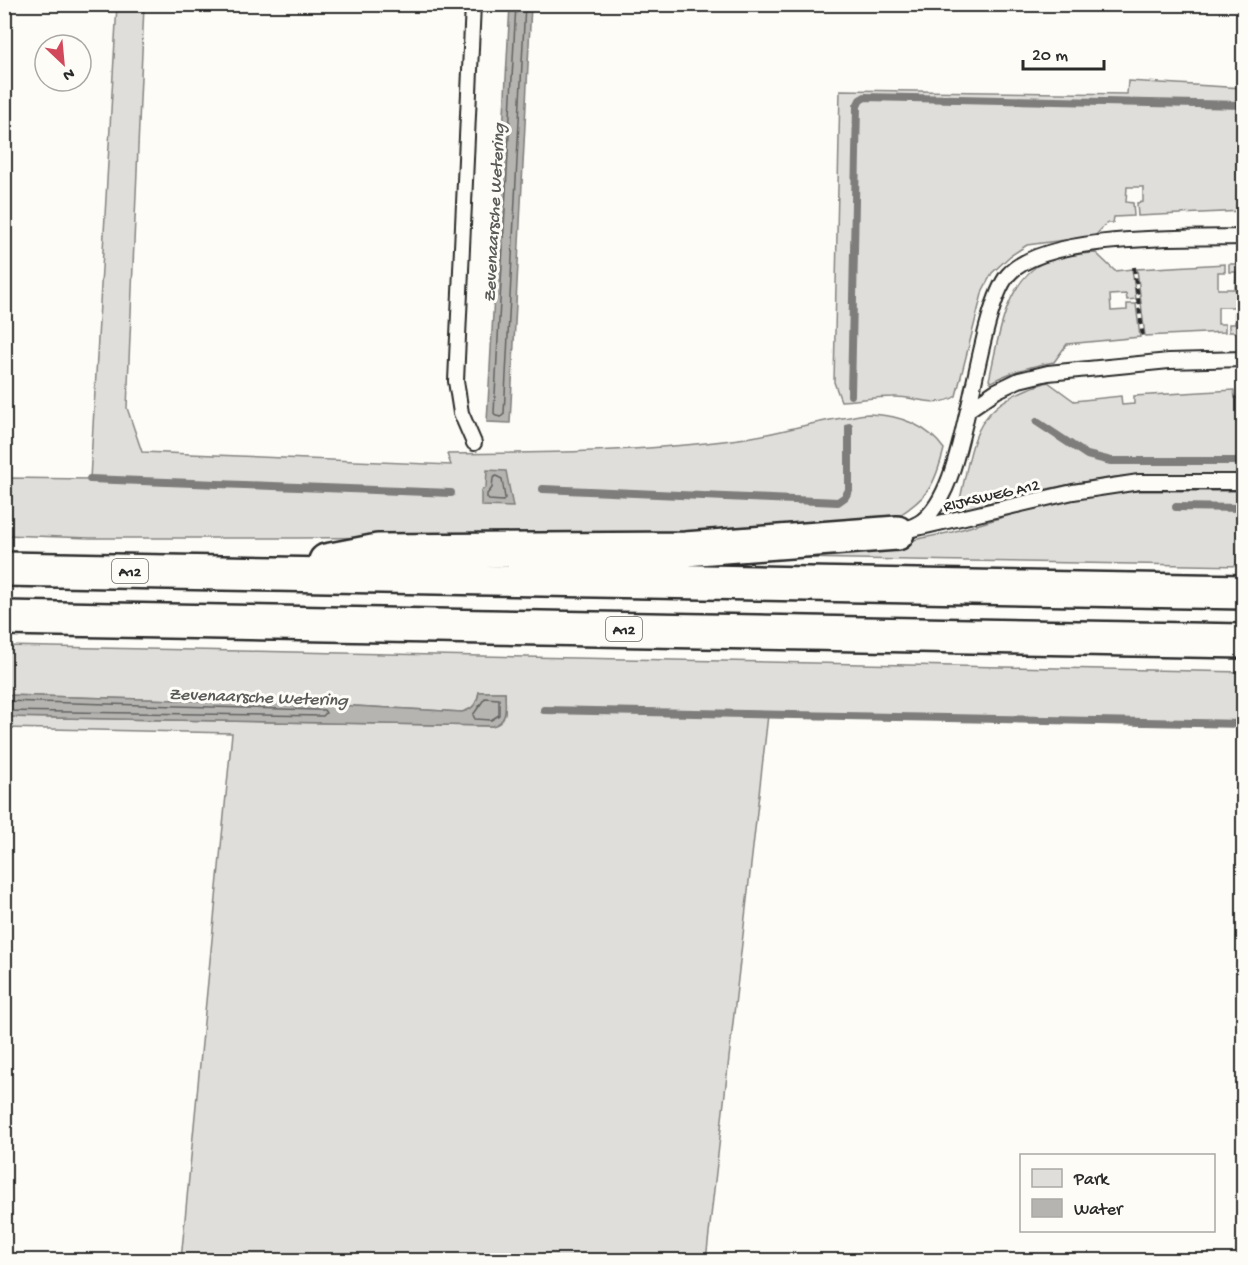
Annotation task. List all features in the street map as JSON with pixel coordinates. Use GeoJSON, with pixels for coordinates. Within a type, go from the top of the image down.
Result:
{"type":"FeatureCollection","features":[{"type":"Feature","properties":{"kind":"highway","name":"A12"},"geometry":{"type":"LineString","coordinates":[[256,574],[378,551],[685,549],[897,533]]}},
{"type":"Feature","properties":{"kind":"highway","name":"A12"},"geometry":{"type":"LineString","coordinates":[[4,569],[1244,592]]}},
{"type":"Feature","properties":{"kind":"highway","name":"A12"},"geometry":{"type":"LineString","coordinates":[[4,618],[1244,641]]}},
{"type":"Feature","properties":{"kind":"lane"},"geometry":{"type":"LineString","coordinates":[[473,4],[456,381],[461,413],[474,443]]}},
{"type":"Feature","properties":{"kind":"lane","name":"RIJKSWEG A12"},"geometry":{"type":"LineString","coordinates":[[897,533],[922,521],[932,510],[951,474],[995,299],[1007,276],[1022,262],[1042,253],[1089,243],[1244,237]]}},
{"type":"Feature","properties":{"kind":"lane"},"geometry":{"type":"LineString","coordinates":[[968,410],[1011,384],[1048,373],[1169,361],[1244,359]]}},
{"type":"Feature","properties":{"kind":"lane","name":"RIJKSWEG A12"},"geometry":{"type":"LineString","coordinates":[[897,533],[1073,492],[1139,482],[1244,482]]}},
{"type":"Feature","properties":{"kind":"path"},"geometry":{"type":"LineString","coordinates":[[1134,267],[1143,338]]}},
{"type":"Feature","properties":{"kind":"green space"},"geometry":{"type":"Polygon","coordinates":[[[117,5],[144,5],[127,408],[142,452],[451,465],[447,454],[666,447],[752,437],[829,420],[869,414],[891,416],[911,422],[937,440],[944,449],[929,490],[915,504],[895,518],[758,535],[90,538],[5,535],[5,478],[90,479],[117,5]]]}},
{"type":"Feature","properties":{"kind":"green space"},"geometry":{"type":"Polygon","coordinates":[[[1128,81],[1243,88],[1243,211],[1138,216],[1137,203],[1143,202],[1143,187],[1127,187],[1126,202],[1133,203],[1134,216],[1114,217],[1113,223],[1107,223],[1095,236],[1027,245],[1010,256],[992,273],[983,290],[956,396],[942,402],[901,397],[841,401],[834,382],[840,90],[1127,94],[1128,81]]]}},
{"type":"Feature","properties":{"kind":"green space"},"geometry":{"type":"Polygon","coordinates":[[[1096,253],[1115,271],[1132,269],[1136,299],[1127,300],[1126,294],[1110,295],[1111,311],[1127,310],[1127,304],[1136,304],[1140,337],[1067,344],[1054,362],[1022,369],[991,382],[989,380],[1004,318],[1016,289],[1026,276],[1037,266],[1050,259],[1066,255],[1096,253]]]}},
{"type":"Feature","properties":{"kind":"green space"},"geometry":{"type":"Polygon","coordinates":[[[1225,264],[1225,272],[1218,272],[1218,289],[1235,289],[1236,272],[1229,272],[1229,264],[1243,264],[1243,332],[1229,332],[1229,324],[1235,324],[1235,307],[1218,307],[1218,324],[1225,324],[1225,332],[1145,336],[1137,269],[1225,264]]]}},
{"type":"Feature","properties":{"kind":"green space"},"geometry":{"type":"Polygon","coordinates":[[[1048,382],[1074,401],[1121,396],[1122,405],[1134,404],[1134,396],[1234,390],[1235,398],[1243,398],[1243,475],[1172,474],[1119,477],[1048,489],[959,511],[968,462],[980,427],[1003,401],[1022,391],[1048,382]]]}},
{"type":"Feature","properties":{"kind":"green space"},"geometry":{"type":"Polygon","coordinates":[[[1126,491],[1243,491],[1243,566],[738,557],[908,541],[952,532],[1038,507],[1126,491]]]}},
{"type":"Feature","properties":{"kind":"green space"},"geometry":{"type":"Polygon","coordinates":[[[5,646],[1243,672],[1244,724],[768,715],[706,1260],[181,1260],[232,733],[5,728],[5,717],[492,726],[504,717],[505,692],[479,692],[474,705],[462,712],[318,704],[5,695],[5,646]]]}},
{"type":"Feature","properties":{"kind":"water"},"geometry":{"type":"Polygon","coordinates":[[[510,5],[531,5],[510,423],[487,422],[510,5]]]}},
{"type":"Feature","properties":{"kind":"water"},"geometry":{"type":"Polygon","coordinates":[[[487,470],[506,471],[513,507],[481,506],[481,491],[486,487],[487,470]]]}},
{"type":"Feature","properties":{"kind":"water"},"geometry":{"type":"Polygon","coordinates":[[[479,692],[505,692],[504,717],[497,724],[492,726],[5,717],[5,695],[318,704],[462,712],[474,705],[479,692]]]}},
{"type":"Feature","properties":{"kind":"waterway"},"geometry":{"type":"LineString","coordinates":[[851,395],[857,106],[860,100],[865,97],[1244,105]]}},
{"type":"Feature","properties":{"kind":"waterway"},"geometry":{"type":"LineString","coordinates":[[1037,422],[1087,455],[1111,461],[1244,461]]}},
{"type":"Feature","properties":{"kind":"waterway"},"geometry":{"type":"LineString","coordinates":[[543,489],[838,502],[849,490],[849,427]]}},
{"type":"Feature","properties":{"kind":"waterway"},"geometry":{"type":"LineString","coordinates":[[90,479],[451,493]]}},
{"type":"Feature","properties":{"kind":"waterway"},"geometry":{"type":"LineString","coordinates":[[1176,507],[1244,508]]}},
{"type":"Feature","properties":{"kind":"waterway"},"geometry":{"type":"LineString","coordinates":[[544,710],[1244,724]]}},
{"type":"Feature","properties":{"kind":"water label","name":"Zevenaarsche Wetering"},"geometry":{"type":"Point","coordinates":[493,213]}},
{"type":"Feature","properties":{"kind":"water label","name":"Zevenaarsche Wetering"},"geometry":{"type":"Point","coordinates":[258,696]}}]}
